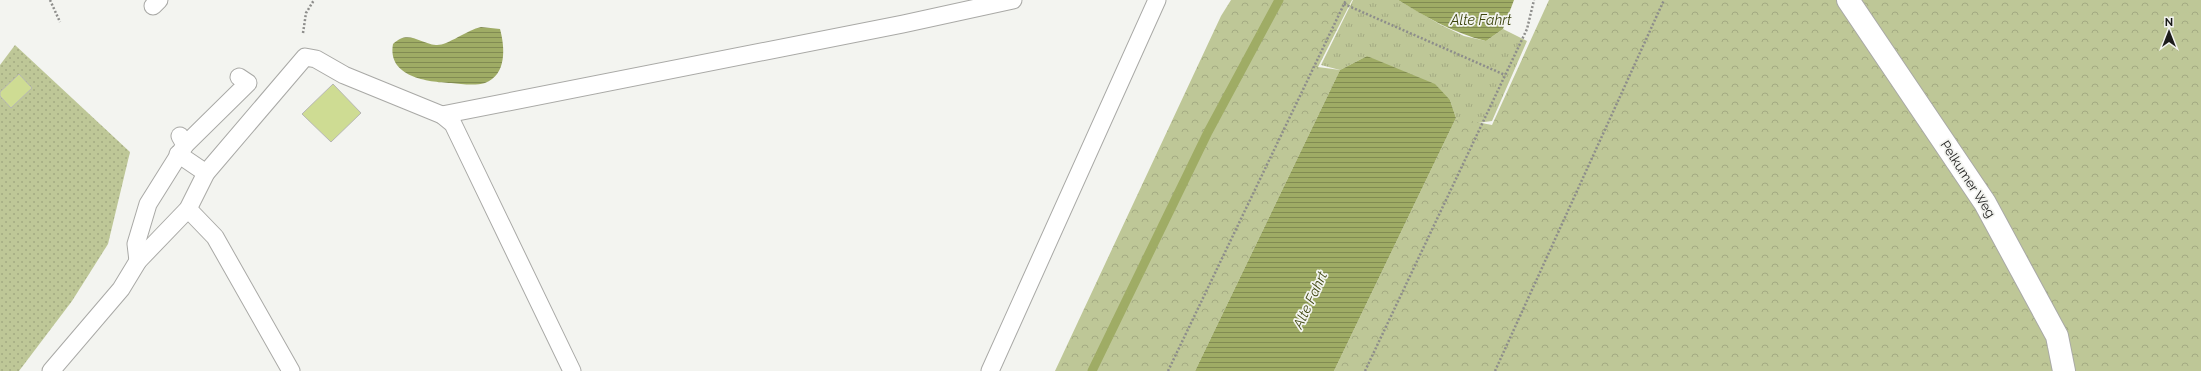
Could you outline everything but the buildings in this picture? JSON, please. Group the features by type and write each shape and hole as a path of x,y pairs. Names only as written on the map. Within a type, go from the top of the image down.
{"street":[{"name":"Pelkumer Weg","path":"1848,0 1985,203 2057,336 2064,371"}],"lane":[{"path":"442,115 903,24 1013,0"},
{"path":"990,371 1157,0"},
{"path":"51,371 121,289 138,261 188,209 206,173 305,57 316,59 344,74 442,115 453,124 572,371"},
{"path":"138,261 136,244 148,204 181,145 248,83 239,77"},
{"path":"181,145 206,173"},
{"path":"188,209 215,237 291,371"}],"path":[{"path":"50,0 60,22"},
{"path":"305,57 302,35 306,13 314,0"},
{"path":"1168,371 1346,0"},
{"path":"1365,371 1527,29 1534,0"},
{"path":"1495,371 1664,0"},
{"path":"1344,4 1506,74"}],"green space":[{"path":"1231,0 1352,0 1318,67 1340,70 1195,371 1055,371 1221,16"},
{"path":"1353,0 1398,0 1441,25 1464,36 1486,41 1503,29 1527,41 1492,121 1470,124 1456,118 1450,100 1367,56 1340,70 1321,65"},
{"path":"1549,0 2201,0 2201,371 1334,371 1456,118 1492,125"},
{"path":"15,45 130,152 108,244 72,301 19,371 0,371 0,65"}],"water":[{"name":"Alte Fahrt","path":"1398,0 1514,0 1503,29 1486,41 1451,29"},
{"path":"481,27 500,29 503,44 503,60 501,67 492,79 485,83 464,84 421,79 411,76 396,64 393,55 393,44 398,40 409,37 430,44 441,45"},
{"path":"1367,56 1435,84 1450,100 1456,118 1334,371 1195,371 1340,70"}],"waterway":[{"path":"1092,371 1208,132 1279,0"}]}
